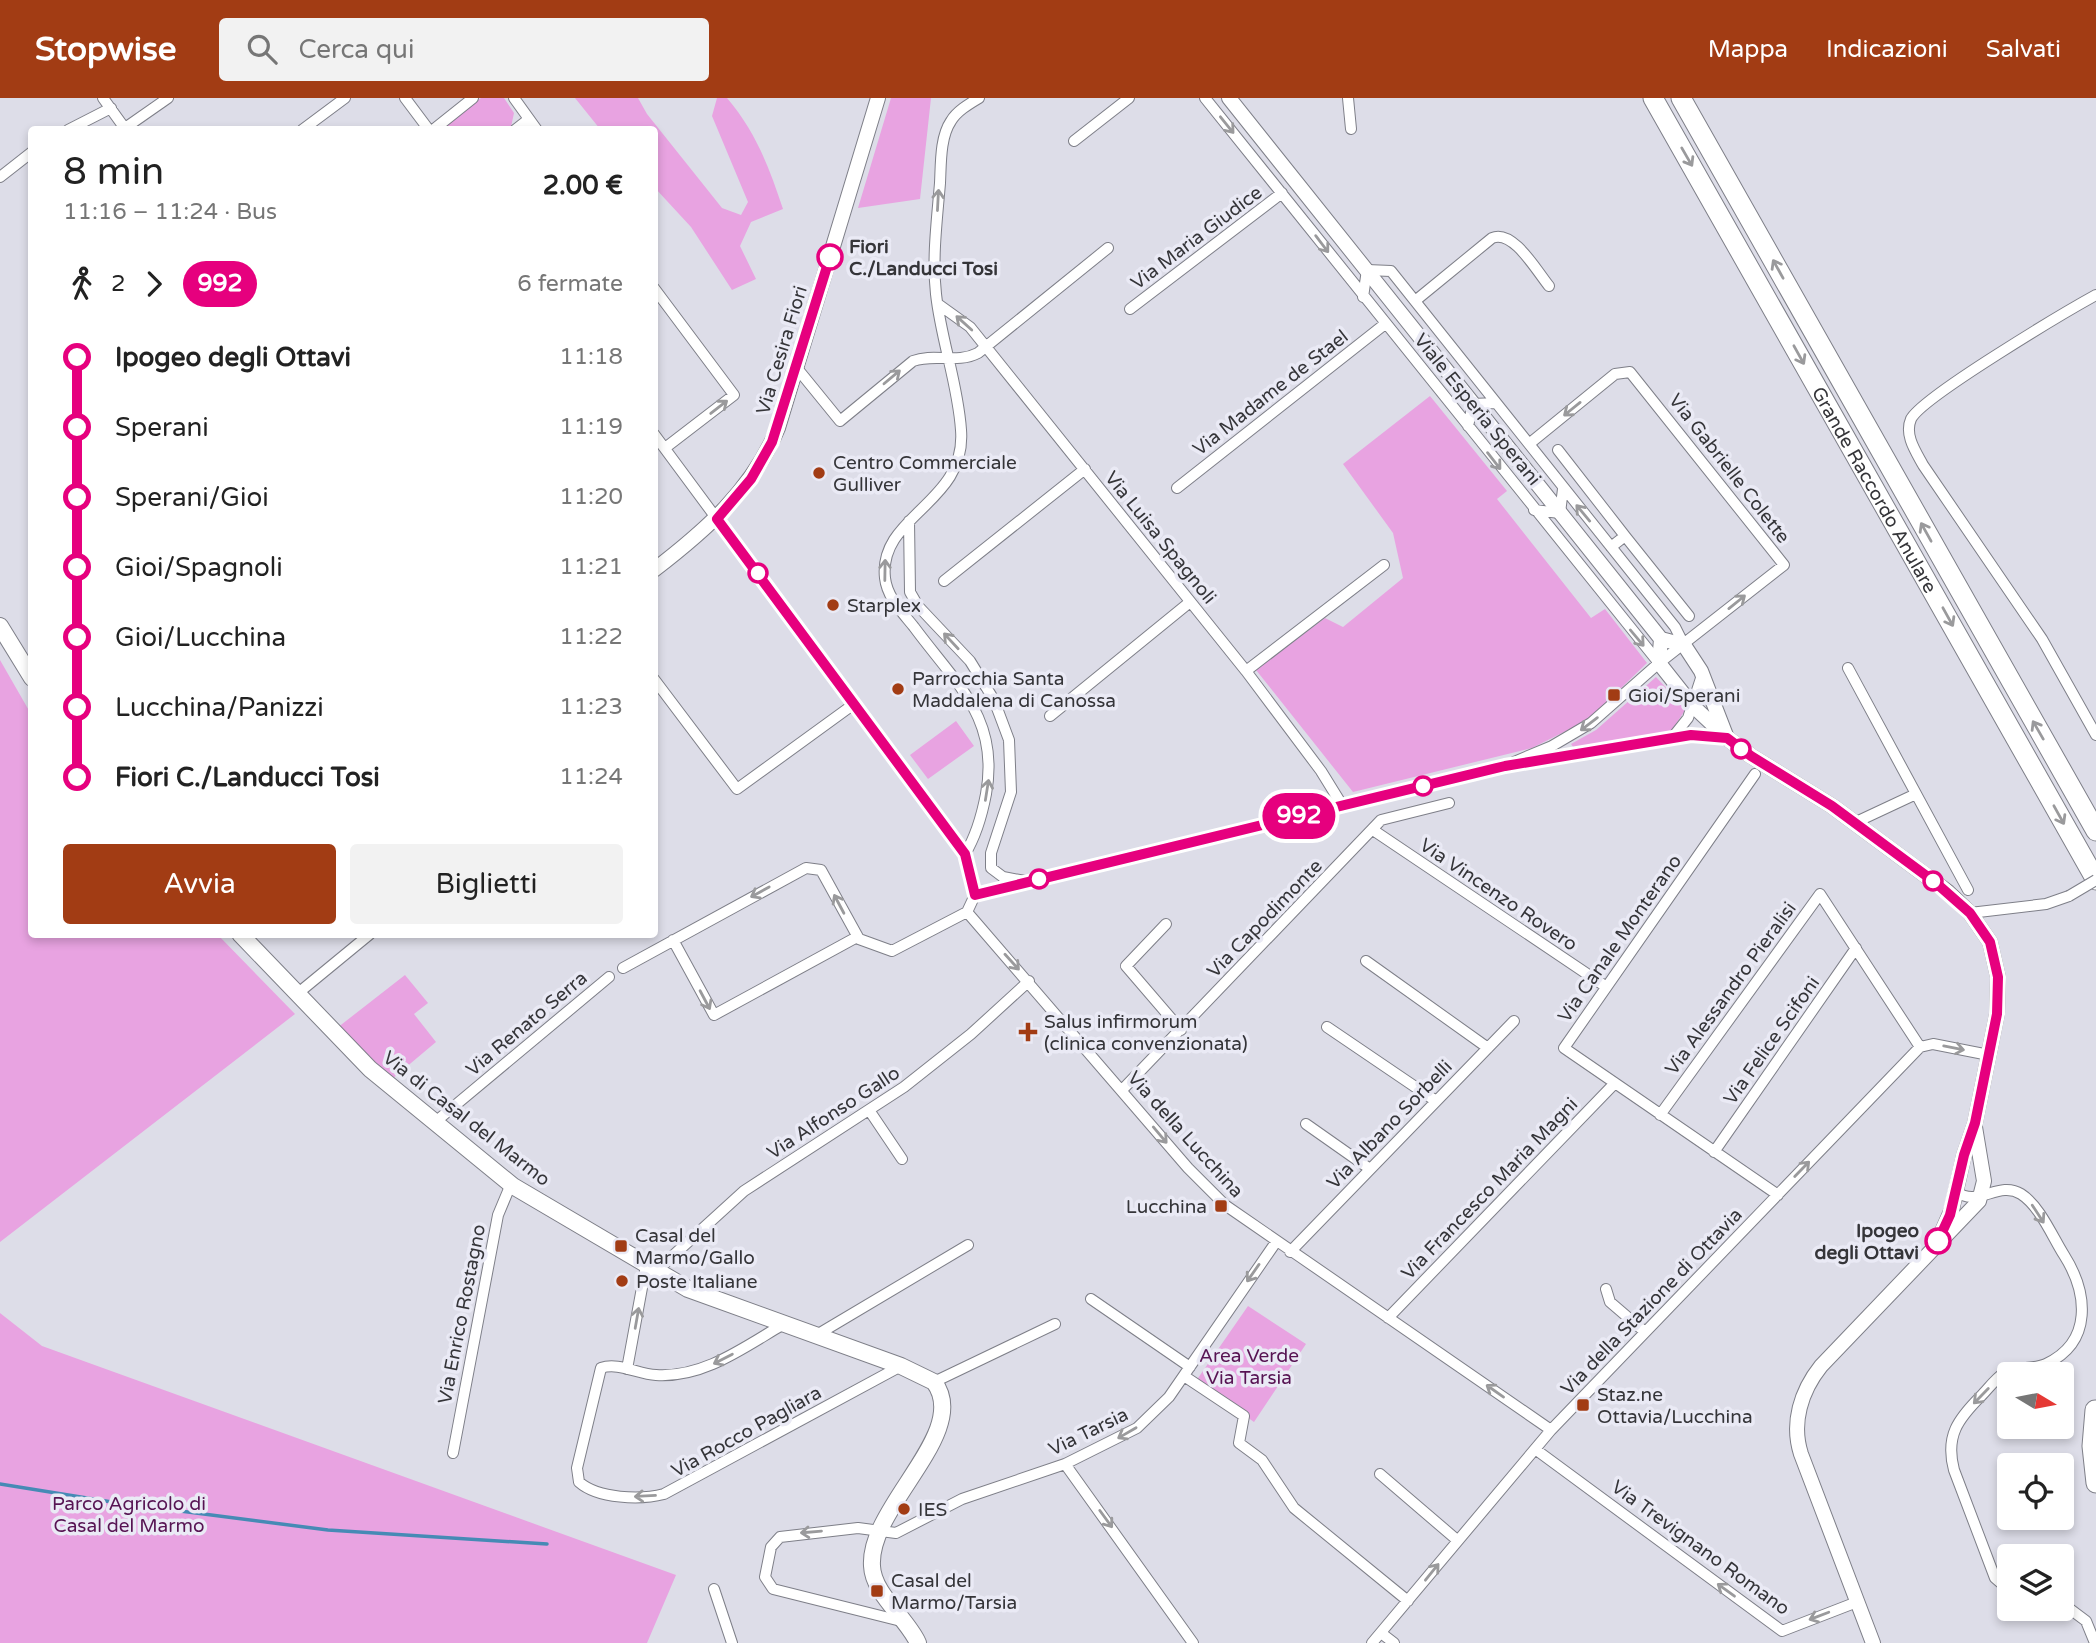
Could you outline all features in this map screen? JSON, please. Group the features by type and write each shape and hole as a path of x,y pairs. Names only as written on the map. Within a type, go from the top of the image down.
{"highway":[{"name":"Grande Raccordo Anulare","path":"1653,98 2096,880"},
{"name":"Grande Raccordo Anulare","path":"1681,98 2096,831"},
{"path":"2095,1410 2092,1446 2096,1483"}],"main road":[{"path":"0,626 28,672"},
{"name":"Via di Casal del Marmo","path":"244,938 351,1051 434,1123 511,1184 650,1269 705,1297 901,1366 934,1382"},
{"path":"918,1643 873,1574 872,1555 879,1530 941,1426 943,1403 934,1382"}],"street":[{"path":"103,98 124,126"},
{"path":"130,126 168,98"},
{"path":"307,126 345,98"},
{"path":"405,98 428,126"},
{"path":"436,126 473,98"},
{"path":"513,98 534,126"},
{"name":"Via Cesira Fiori","path":"658,567 717,519 762,462 778,428 878,98"},
{"path":"965,854 985,802 990,755 982,724 967,697 888,591 886,558 894,540 909,521 948,483 959,462 961,426 938,304 935,250 944,139 953,118 979,98"},
{"path":"1074,141 1129,98"},
{"name":"Viale Esperia Sperani","path":"1205,98 1693,706 1727,738 1854,823 1936,883 1970,913 1990,942 1996,963 1997,1014 1975,1123 1960,1172"},
{"name":"Viale Esperia Sperani","path":"1229,98 1661,639"},
{"path":"1348,98 1351,129"},
{"path":"76,126 111,108"},
{"path":"519,126 529,119"},
{"path":"1250,153 1253,128"},
{"path":"0,177 28,155"},
{"name":"Via Maria Giudice","path":"1130,309 1282,193"},
{"path":"1299,214 1325,218"},
{"path":"1415,301 1492,238 1500,235 1511,239 1549,286"},
{"path":"796,367 840,421 913,361 925,358 967,358 986,347 1108,248"},
{"path":"1363,297 1367,270"},
{"name":"Viale Esperia Sperani","path":"1367,270 1391,271 1675,627 1702,675 1727,738"},
{"path":"658,293 734,395 665,448"},
{"path":"2096,295 2055,317 1935,397 1911,420 1909,432 1913,447 1923,465 2042,639 2096,735"},
{"name":"Via Luisa Spagnoli","path":"938,304 964,321 1085,469 1246,671 1321,771 1342,805"},
{"name":"Via Madame de Stael","path":"1177,488 1385,324"},
{"name":"Via Gabrielle Colette","path":"1529,444 1615,374 1627,371 1634,375 1784,565 1684,645"},
{"path":"1468,426 1473,404 1496,403"},
{"path":"623,968 810,867 821,870 857,937 887,950 897,950 967,912 975,895 965,854 658,439"},
{"path":"1558,450 1689,616"},
{"path":"944,581 1085,469"},
{"path":"1534,510 1560,513 1563,489"},
{"path":"909,521 909,590 916,603 970,661 1006,728 1011,756 1009,802 990,861 992,870 998,875 1028,882"},
{"path":"1602,536 1616,525"},
{"path":"1611,547 1625,536"},
{"path":"1619,557 1633,546"},
{"path":"1246,671 1384,565"},
{"path":"1616,612 1619,587"},
{"path":"1050,716 1190,601"},
{"path":"1659,663 1661,639 1684,645"},
{"path":"1505,766 1577,733 1684,645"},
{"path":"1848,668 1968,890"},
{"path":"1672,738 1685,724 1702,675"},
{"path":"658,684 737,789 854,704"},
{"path":"975,895 1505,766 1701,734 1727,738"},
{"path":"990,755 1011,756"},
{"name":"Via Canale Monterano","path":"1755,774 1564,1048 1778,1195"},
{"path":"1854,823 1916,794"},
{"name":"Via Capodimonte","path":"1122,1090 1381,820 1449,803"},
{"name":"Via Vincenzo Rovero","path":"1373,830 1605,986"},
{"path":"1970,913 2046,904 2069,896 2096,880"},
{"name":"Via Alessandro Pieralisi","path":"1660,1115 1820,894 1920,1047"},
{"name":"Via della Lucchina","path":"967,912 1210,1191 1290,1252 1551,1430"},
{"path":"1166,925 1126,966 1181,1030"},
{"path":"673,940 713,1015 857,937"},
{"path":"297,994 365,938"},
{"name":"Via Felice Scifoni","path":"1714,1152 1856,948"},
{"path":"1366,961 1488,1048"},
{"name":"Via Renato Serra","path":"434,1123 609,977"},
{"name":"Via Alfonso Gallo","path":"650,1269 744,1191 904,1087 971,1034 1029,981"},
{"name":"Via Albano Sorbelli","path":"1290,1252 1514,1021"},
{"path":"1327,1027 1436,1101"},
{"path":"1920,1047 1933,1044 1989,1055"},
{"name":"Via della Stazione di Ottavia","path":"1373,1643 1551,1430 1920,1047"},
{"name":"Via Francesco Maria Magni","path":"1388,1318 1615,1083"},
{"path":"869,1110 902,1159"},
{"path":"1873,1643 1799,1446 1800,1406 1807,1388 1821,1366 1938,1241 1971,1211 1981,1197 1983,1174 1975,1123"},
{"path":"1306,1124 1370,1169"},
{"path":"1938,1241 1950,1215 1960,1172 1969,1169 1983,1174"},
{"name":"Via Enrico Rostagno","path":"453,1453 498,1215 511,1184"},
{"path":"1956,1191 1967,1198 2007,1190 2026,1199 2073,1269 2084,1302 2078,1332 2063,1353 2042,1365 2010,1371 2001,1376 1958,1419 1952,1433 1950,1453 1954,1470 1997,1580"},
{"name":"Via Tarsia","path":"906,1622 777,1590 766,1582 770,1551 780,1537 858,1528 896,1533 962,1499 1065,1464 1137,1428 1160,1406 1187,1372 1276,1242"},
{"path":"816,1336 968,1245"},
{"path":"627,1370 650,1269"},
{"path":"1606,1289 1610,1302 1644,1332"},
{"path":"1091,1299 1244,1416 1239,1443 1262,1460 1294,1508 1408,1601"},
{"path":"934,1382 1055,1324"},
{"name":"Via Rocco Pagliara","path":"782,1325 730,1356 702,1368 659,1375 608,1366 599,1370 577,1472 579,1482 589,1489 637,1497 664,1494 686,1485 901,1366"},
{"name":"Via Trevignano Romano","path":"1535,1449 1782,1630 1857,1602"},
{"path":"1065,1464 1194,1643"},
{"path":"1380,1474 1457,1540"},
{"path":"714,1589 732,1643"},
{"path":"2074,1612 2086,1621 2095,1643"},
{"path":"1381,1633 1394,1643"}],"green space":[{"path":"481,98 504,98 514,113 511,126 446,126 448,122"},
{"path":"575,98 638,98 657,126 598,126"},
{"path":"717,98 727,98 761,150 783,209 751,222 740,246 756,279 732,290 691,227 658,191 658,128 722,208 741,215 748,202 712,116"},
{"path":"891,98 931,98 920,199 858,208"},
{"path":"1430,396 1507,491 1497,499 1591,618 1605,609 1647,663 1588,720 1532,748 1353,792 1256,670 1325,618 1343,627 1403,578 1393,533 1343,464"},
{"path":"0,660 28,709 28,938 221,938 295,1014 0,1242"},
{"path":"1656,677 1686,709 1671,731 1661,738 1576,751 1571,744 1596,730"},
{"path":"956,721 974,746 928,779 910,755"},
{"path":"405,975 428,1003 414,1014 436,1042 392,1079 337,1028"},
{"name":"Area Verde Via Tarsia","path":"1248,1306 1306,1344 1254,1422 1196,1381"},
{"name":"Parco Agricolo di Casal del Marmo","path":"0,1313 42,1346 676,1575 647,1643 0,1643"}],"waterway":[{"path":"0,1484 118,1503 328,1530 547,1544"}],"bus line":[{"name":"992","path":"830,257 772,442 751,479 717,519 965,854 975,895 1505,766 1691,735 1717,735 1727,738 1832,806 1936,883 1970,913 1993,949 1998,977 1997,1014 1975,1123 1964,1155 1954,1203 1938,1241"}],"place":[{"name":"Fiori C./Landucci Tosi","path":"830,257"},
{"name":"Centro Commerciale Gulliver","path":"819,473"},
{"name":"Starplex","path":"833,605"},
{"name":"Parrocchia Santa Maddalena di Canossa","path":"898,689"},
{"name":"Gioi/Sperani","path":"1614,695"},
{"name":"Salus infirmorum (clinica convenzionata)","path":"1028,1032"},
{"name":"Lucchina","path":"1221,1206"},
{"name":"Ipogeo degli Ottavi","path":"1938,1241"},
{"name":"Casal del Marmo/Gallo","path":"621,1246"},
{"name":"Poste Italiane","path":"622,1281"},
{"name":"Staz.ne Ottavia/Lucchina","path":"1583,1405"},
{"name":"IES","path":"904,1509"},
{"name":"Casal del Marmo/Tarsia","path":"877,1591"}]}
